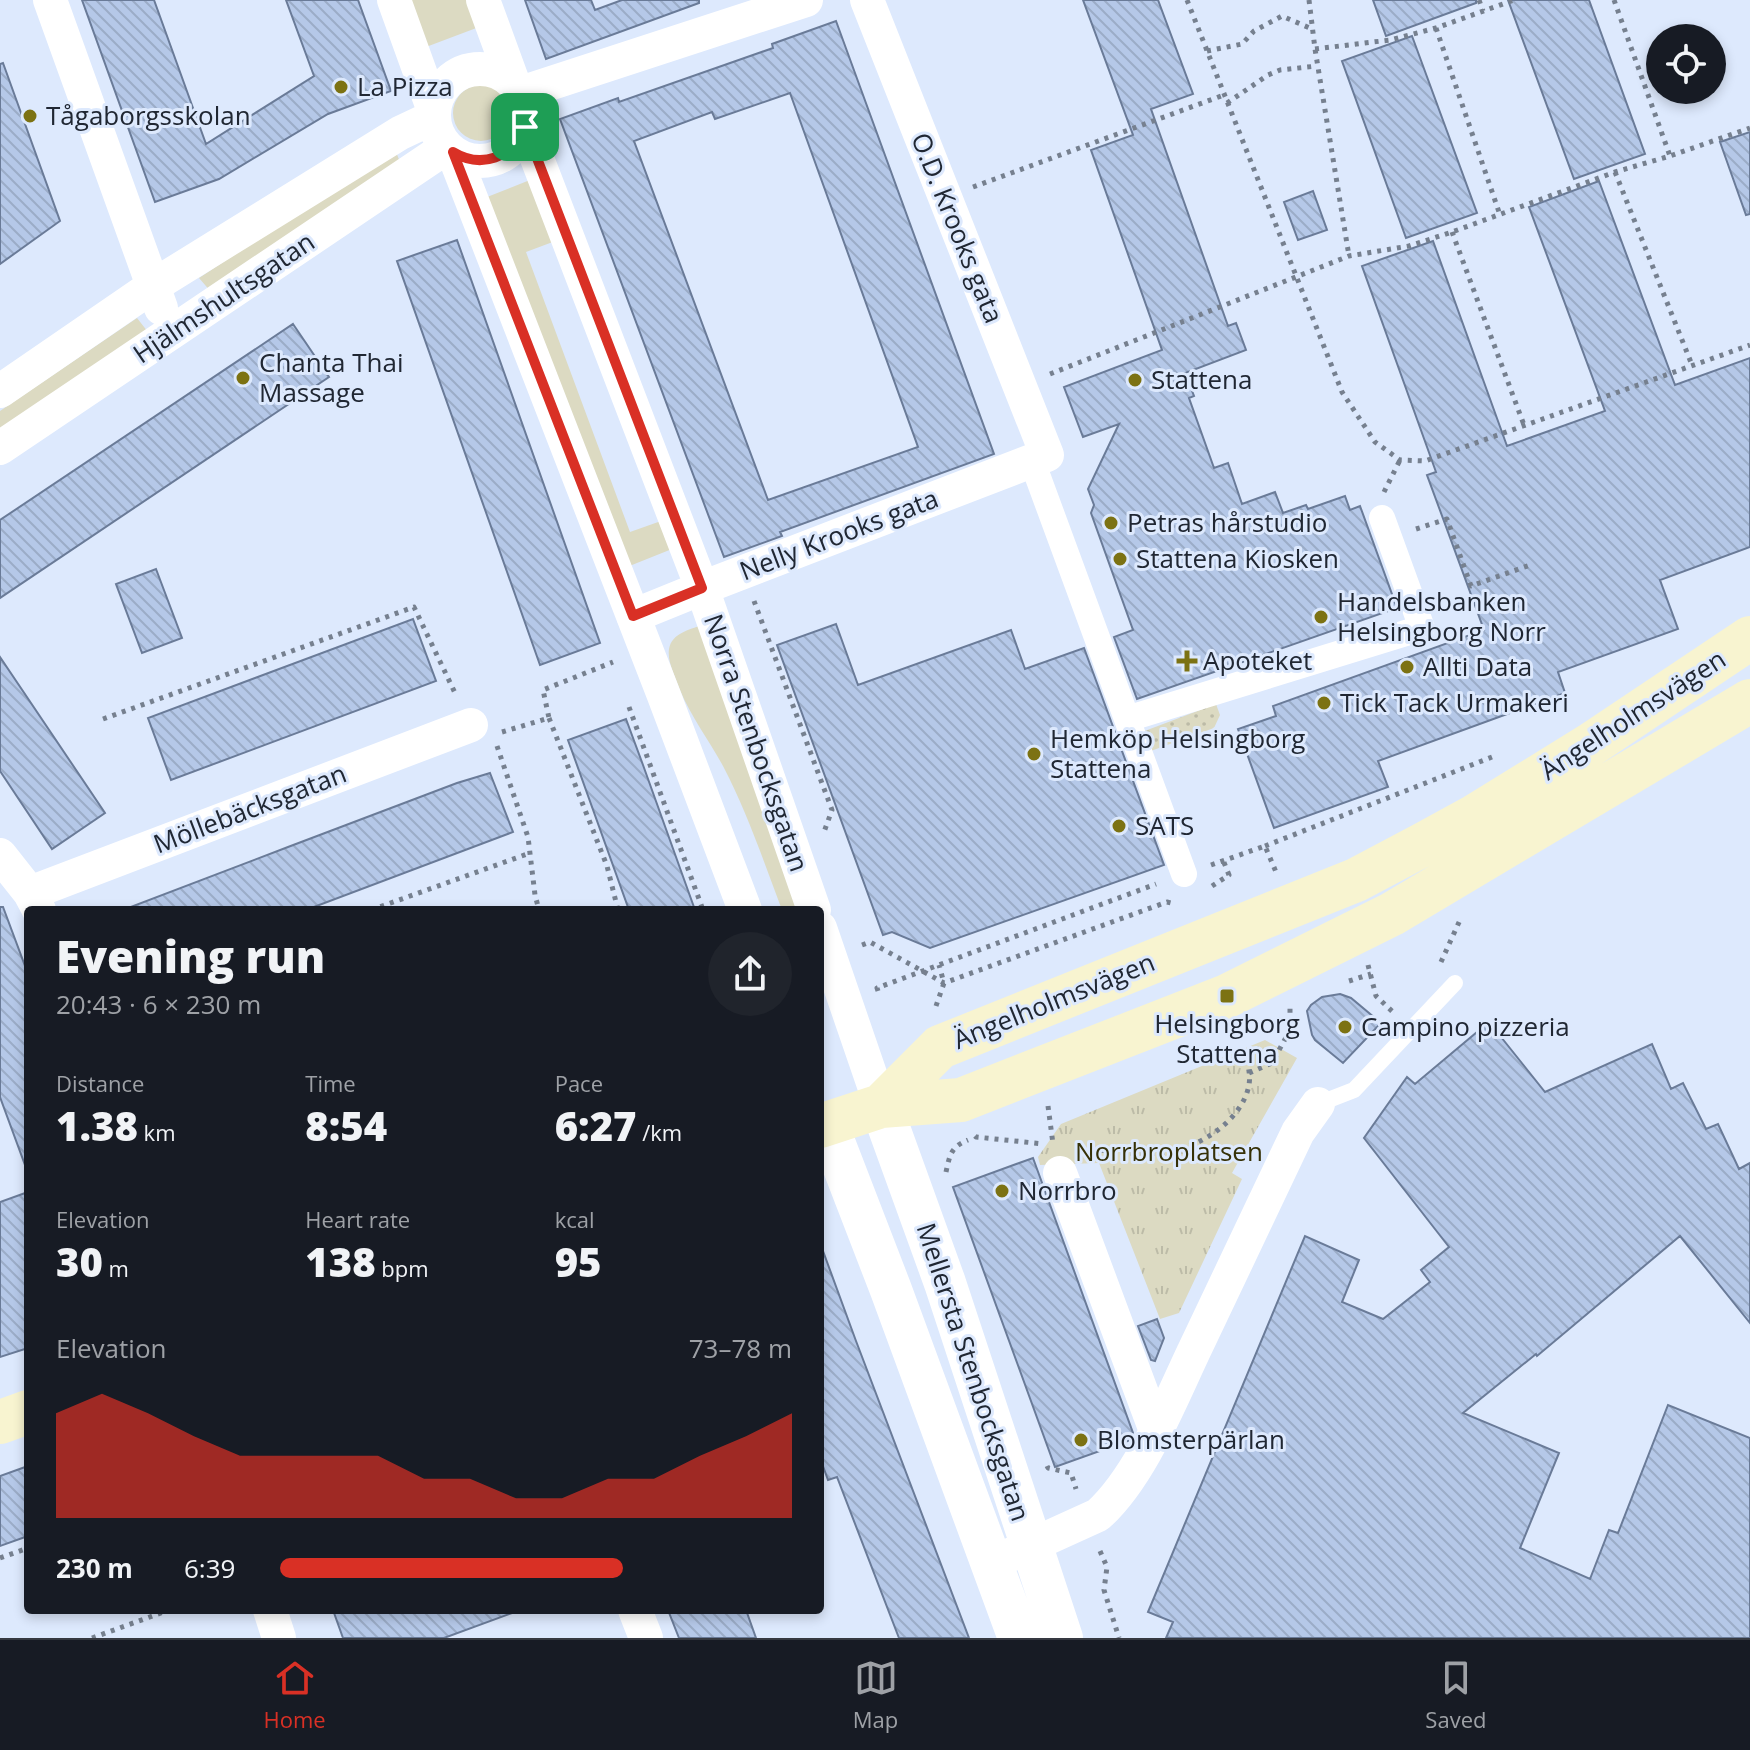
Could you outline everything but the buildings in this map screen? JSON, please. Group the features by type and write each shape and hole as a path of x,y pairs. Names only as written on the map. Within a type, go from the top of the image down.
{"main road":[{"name":"Ängelholmsvägen","path":"881,1106 940,1047 1356,880 1424,844 1590,745 1750,638"},
{"name":"Ängelholmsvägen","path":"881,1106 961,1100 1227,996 1392,914 1750,701"},
{"path":"824,1119 881,1106"},
{"path":"0,1422 24,1413"}],"street":[{"path":"50,0 171,334"},
{"path":"394,0 442,132 743,906"},
{"name":"Norra Stenbocksgatan","path":"483,0 527,116 525,127 702,588 813,906"},
{"path":"525,127 514,147 495,158 473,160 442,132 438,95 460,73 484,68 500,73 517,87 806,0"},
{"name":"O.D. Krooks gata","path":"867,0 1019,386 1039,458"},
{"name":"Hjälmshultsgatan","path":"0,391 153,286 400,133 442,132"},
{"name":"Hjälmshultsgatan","path":"0,448 171,334 442,132"},
{"path":"1039,458 1127,719 1184,874"},
{"name":"Nelly Krooks gata","path":"633,616 1039,458"},
{"path":"1127,719 1422,628 1382,518"},
{"name":"Möllebäcksgatan","path":"34,902 471,725"},
{"path":"0,855 34,902"},
{"path":"824,940 881,1106"},
{"path":"991,1563 1098,1515 1122,1489 1156,1431 1298,1132 1318,1104"},
{"name":"Mellersta Stenbocksgatan","path":"881,1106 945,1283 1062,1638"},
{"name":"Mellersta Stenbocksgatan","path":"824,1124 896,1305 1019,1638"},
{"path":"1064,1153 1156,1431"},
{"path":"271,1614 279,1638"},
{"path":"637,1614 646,1638"}],"lane":[{"path":"1318,1104 1354,1090 1455,983"}],"path":[{"path":"1187,0 1342,392 1375,442 1400,460 1425,461 1750,345"},
{"path":"1309,0 1349,256"},
{"path":"1479,0 1483,11"},
{"path":"1315,49 1390,40 1436,28 1514,0"},
{"path":"1614,0 1670,156"},
{"path":"1207,51 1242,44 1254,31 1282,16 1313,30"},
{"path":"1436,28 1500,215"},
{"path":"1227,103 1280,70 1317,66"},
{"path":"945,197 1224,95"},
{"path":"1019,386 1349,256 1409,246 1615,172 1750,128"},
{"path":"1615,172 1692,365"},
{"path":"1452,232 1524,425"},
{"path":"1394,471 1400,460"},
{"path":"1382,518 1416,529 1447,519 1471,586 1533,564"},
{"path":"103,719 414,607 471,725"},
{"path":"613,662 543,690 549,718 607,866 617,906"},
{"path":"631,713 702,906"},
{"path":"538,906 528,837 493,735 549,718"},
{"path":"881,1000 877,988 1265,846 1492,757"},
{"path":"1265,846 1279,878"},
{"path":"382,906 530,853"},
{"path":"1220,881 1229,875 1223,860"},
{"path":"944,983 1167,902 1180,905"},
{"path":"1441,962 1465,908"},
{"path":"862,945 870,942 944,983"},
{"path":"1367,962 1376,996 1411,1031"},
{"path":"935,1008 944,983 939,965"},
{"path":"1344,983 1371,974"},
{"path":"1249,1073 1272,1063 1290,1030 1291,1001"},
{"path":"976,1137 1064,1153 1145,1154 1189,1147 1202,1142 1227,1122 1245,1096 1249,1073 1243,1049"},
{"path":"1034,1110 1057,1099"},
{"path":"1048,1103 1064,1153"},
{"path":"973,1130 976,1137"},
{"path":"911,1187 945,1175 949,1156 956,1145 990,1131"},
{"path":"1043,1453 1048,1468 1071,1473 1107,1567 1104,1590 1119,1638"},
{"path":"0,1558 24,1549"},
{"path":"92,1638 158,1614"}],"green space":[{"path":"409,0 469,0 479,27 426,47"},
{"path":"481,85 501,93 509,113 501,133 481,141 461,133 453,113 461,93"},
{"path":"395,149 401,165 212,293 199,278"},
{"path":"535,178 558,240 526,252 630,532 661,521 672,549 622,569 482,199"},
{"path":"137,318 148,332 0,433 0,411"},
{"path":"702,625 798,906 781,906 740,801 680,690 672,670 669,649 674,639"},
{"path":"1216,704 1220,715 1214,728 1148,752 1142,732"},
{"name":"Norrbroplatsen","path":"1265,1040 1297,1058 1232,1173 1242,1179 1179,1313 1160,1319 1099,1163 1040,1165 1038,1157 1061,1124"}],"place":[{"name":"La Pizza","path":"341,87"},
{"name":"Tågaborgsskolan","path":"30,116"},
{"name":"Chanta Thai Massage","path":"243,378"},
{"name":"Stattena","path":"1135,380"},
{"name":"Petras hårstudio","path":"1111,523"},
{"name":"Stattena Kiosken","path":"1120,559"},
{"name":"Handelsbanken Helsingborg Norr","path":"1321,617"},
{"name":"Apoteket","path":"1187,661"},
{"name":"Allti Data","path":"1407,667"},
{"name":"Tick Tack Urmakeri","path":"1324,703"},
{"name":"Hemköp Helsingborg Stattena","path":"1034,754"},
{"name":"SATS","path":"1119,826"},
{"name":"Helsingborg Stattena","path":"1227,996"},
{"name":"Campino pizzeria","path":"1345,1027"},
{"name":"Norrbro","path":"1002,1191"},
{"name":"Blomsterpärlan","path":"1081,1440"}],"route":[{"path":"525,127 702,588 633,616 453,152 480,161 495,158 514,147 525,127"}]}
